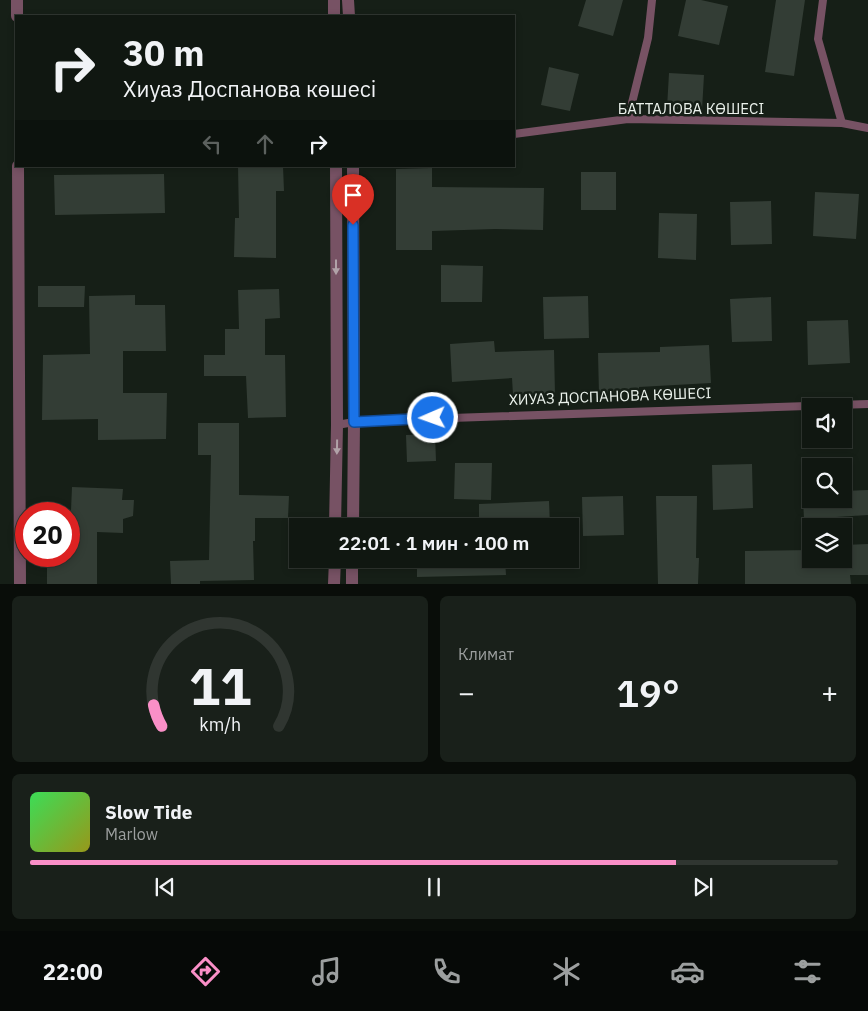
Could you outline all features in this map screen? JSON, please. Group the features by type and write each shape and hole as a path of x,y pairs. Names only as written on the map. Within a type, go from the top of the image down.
{"street":[{"path":"17,0 17,15"},
{"path":"334,0 334,15"},
{"path":"348,0 349,15"},
{"path":"18,167 20,584"},
{"path":"335,518 337,425 336,167"},
{"path":"353,167 353,518"},
{"path":"334,584 335,568"},
{"path":"352,568 352,584"}],"lane":[{"path":"628,119 648,38 652,0"},
{"path":"823,0 818,39 842,123"},
{"name":"БАТТАЛОВА КӨШЕСІ","path":"515,134 628,119 842,123 868,128"},
{"name":"ХИУАЗ ДОСПАНОВА КӨШЕСІ","path":"337,425 354,422 868,404"}],"building":[{"path":"586,0 623,0 613,36 578,26"},
{"path":"686,0 701,0 728,6 719,45 678,36"},
{"path":"776,0 805,0 794,76 765,72"},
{"path":"549,67 579,74 570,111 541,105"},
{"path":"669,73 704,75 702,110 667,108"},
{"path":"238,167 283,167 284,191 276,191 276,258 234,257 235,218 239,218"},
{"path":"432,168 432,187 544,188 543,230 432,231 432,250 396,250 396,169"},
{"path":"581,172 616,172 616,210 581,210"},
{"path":"164,174 165,213 55,215 54,175"},
{"path":"815,192 859,194 856,239 813,236"},
{"path":"771,201 772,244 731,245 730,202"},
{"path":"659,213 697,214 696,260 658,258"},
{"path":"441,265 483,266 482,302 441,302"},
{"path":"38,286 85,286 84,307 38,307"},
{"path":"279,289 280,318 265,319 265,355 285,355 286,417 248,418 246,376 204,376 204,355 225,355 225,329 239,329 238,290"},
{"path":"135,295 135,305 165,305 166,351 123,351 123,393 167,393 166,439 98,440 98,419 42,420 43,355 90,354 89,296"},
{"path":"588,296 589,338 544,339 543,297"},
{"path":"771,297 772,341 732,342 730,299"},
{"path":"848,320 850,363 808,365 807,321"},
{"path":"494,341 495,352 554,350 555,394 513,395 512,378 452,382 450,344"},
{"path":"709,345 711,383 639,387 639,394 599,394 598,353 660,352 660,347"},
{"path":"198,423 239,423 239,495 289,496 288,518 255,518 255,541 253,541 254,580 200,581 200,584 171,584 170,561 209,560 211,455 198,455"},
{"path":"435,434 436,461 407,462 406,435"},
{"path":"455,463 492,463 491,500 454,499"},
{"path":"752,464 753,508 713,510 712,465"},
{"path":"72,487 123,489 122,500 134,500 133,516 123,519 123,533 97,532 97,584 47,584 47,567 80,567 80,502 71,502"},
{"path":"868,490 868,515 804,518 803,508 852,508 852,491"},
{"path":"623,496 624,535 583,536 582,497"},
{"path":"656,496 697,496 696,558 699,558 698,584 658,584"},
{"path":"549,501 550,518 479,518 479,504"},
{"path":"868,544 868,575 850,575 851,584 745,584 745,551 802,550 802,568 852,568 852,545"},
{"path":"417,568 506,568 506,575 417,577"}],"route":[{"path":"353,225 354,422 433,418"}]}
